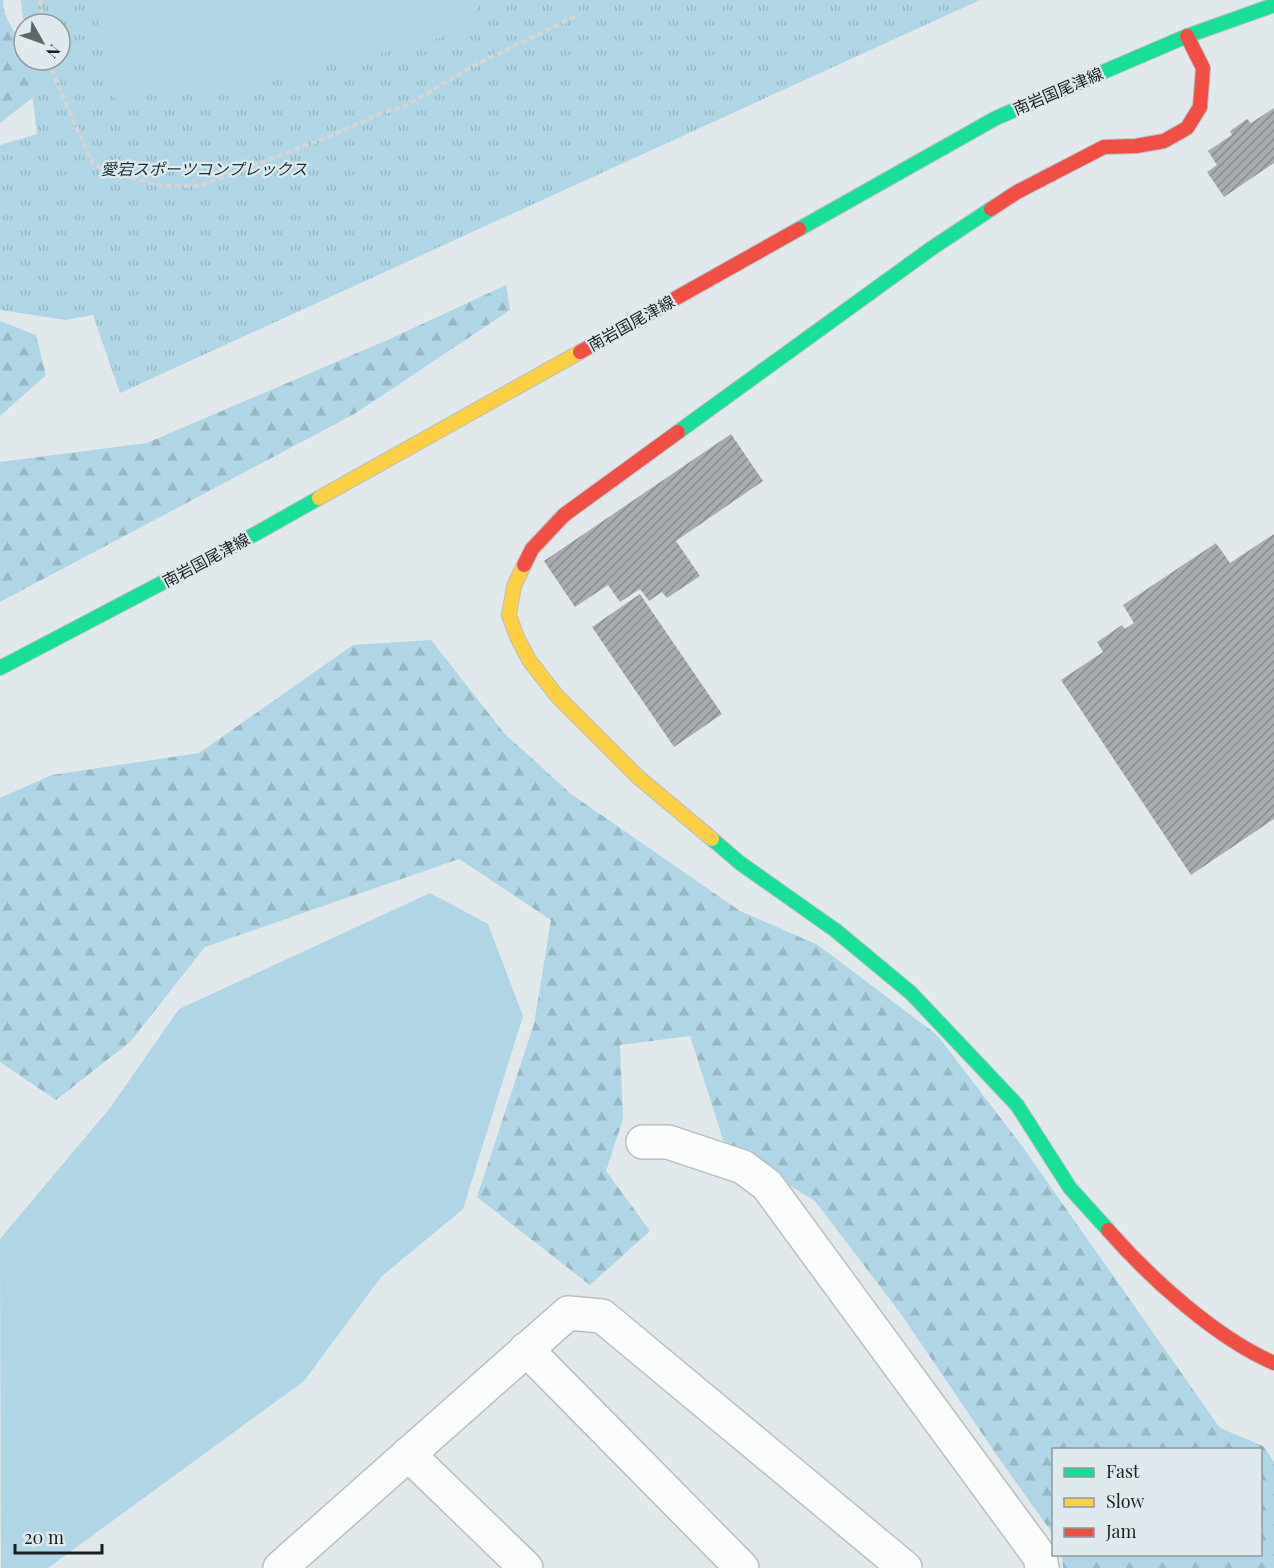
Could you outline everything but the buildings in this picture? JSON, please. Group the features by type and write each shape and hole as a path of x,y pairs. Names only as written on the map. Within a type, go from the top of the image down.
{"street":[{"name":"南岩国尾津線","path":"0,668 257,533 996,118 1187,36 1274,5"},
{"path":"1187,36 1203,69 1200,107 1187,128 1164,141 1136,146 1104,147 1017,192 932,248 564,515 532,549 514,586 509,615 529,660 557,696 638,777 740,863 835,930 911,993 1017,1105 1070,1188 1128,1253 1196,1314 1258,1356 1274,1363"},
{"path":"643,1142 668,1142 743,1167 767,1185 1040,1557 1042,1568"},
{"path":"300,1562 408,1454 568,1313 602,1316 905,1568"},
{"path":"526,1348 741,1568"},
{"path":"408,1454 526,1568"}],"path":[{"path":"53,72 93,164 109,172 164,186 199,186 328,137 384,112 406,106 473,66 578,15"}],"green space":[{"path":"0,0 3,0 6,16 12,27 12,72 35,72 44,89 0,123"},
{"name":"愛宕スポーツコンプレックス","path":"21,0 980,0 120,393 93,315 66,320 0,310 0,145 37,134 29,72 72,72 72,12 22,12"},
{"path":"95,0 476,0 480,27 383,53 312,66 248,85 153,92 118,105 104,72 102,35"},
{"path":"506,285 510,310 356,413 0,602 0,462 147,443 392,338"},
{"path":"0,321 36,335 46,375 0,416"},
{"path":"431,640 504,733 571,794 740,911 818,945 937,1035 1022,1146 1220,1428 1263,1446 1274,1462 1274,1568 1063,1568 1062,1556 1262,1556 1262,1448 1052,1448 1052,1533 901,1314 815,1201 725,1146 690,1036 620,1045 623,1119 606,1171 650,1231 590,1285 477,1197 534,1024 551,920 459,859 205,947 130,1042 56,1100 0,1062 0,798 52,775 199,753 353,645"},
{"path":"430,893 488,924 523,1016 463,1209 381,1277 304,1381 48,1568 1,1568 0,1239 110,1108 179,1009"}],"traffic: fast":[{"path":"799,229 996,118 1187,36 1274,5"},
{"path":"678,432 932,248 991,209"},
{"path":"0,668 319,498"},
{"path":"712,839 740,863 835,930 911,993 1017,1105 1070,1188 1108,1230"}],"traffic: slow":[{"path":"319,498 580,352"},
{"path":"524,565 514,586 509,615 529,660 557,696 638,777 712,839"}],"traffic: jam":[{"path":"991,209 1017,192 1104,147 1136,146 1164,141 1187,128 1200,107 1203,68 1187,36"},
{"path":"580,352 799,229"},
{"path":"524,565 532,549 564,515 678,432"},
{"path":"1108,1230 1164,1287 1207,1323 1252,1352 1274,1363"}]}
